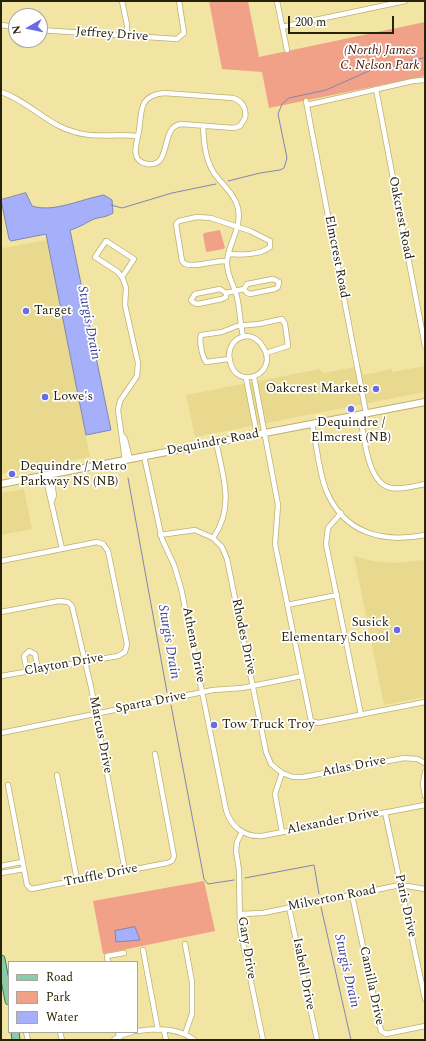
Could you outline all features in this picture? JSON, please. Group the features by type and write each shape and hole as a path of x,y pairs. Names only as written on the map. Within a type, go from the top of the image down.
{"main road":[{"name":"Dequindre Road","path":"1,484 425,402"},
{"path":"1,959 8,995"}],"street":[{"path":"122,1 127,25 126,36"},
{"name":"Jeffrey Drive","path":"48,31 173,40 183,36 184,30 179,1"},
{"path":"277,1 287,50"},
{"path":"282,27 405,1"},
{"path":"376,89 425,80"},
{"name":"Elmcrest Road","path":"376,89 306,103 363,414 371,468 378,481 385,486 394,489 425,484"},
{"name":"Oakcrest Road","path":"376,89 425,346"},
{"path":"1,92 25,103 59,126 78,133 94,136 138,136"},
{"path":"157,94 193,94 233,98 240,101 244,105 245,118 237,127 203,126 181,124 174,126 170,131 162,158 150,164 141,162 136,156 135,149 142,108 146,100 157,94"},
{"path":"203,126 204,144 211,168 230,190 236,202 239,215 238,228 227,261 229,275 235,291 243,336"},
{"path":"227,261 184,264 182,261 176,224 181,220 202,217 214,219 270,241 270,247 266,250 248,254 229,254"},
{"path":"122,277 134,260 106,241 95,257 122,277 126,288 125,305 138,365 136,376 119,406 122,435 125,439 128,459"},
{"path":"275,279 279,282 278,287 275,289 250,294 246,293 244,289 246,284 255,282 275,279"},
{"path":"226,293 224,299 216,301 196,304 191,300 195,294 220,289 226,293 244,289"},
{"path":"229,359 206,362 204,359 200,337 203,333 222,332 241,325 263,324 280,318 284,320 288,346 266,352"},
{"path":"243,336 256,339 266,352 267,361 264,369 250,377 235,372 229,359 232,345 236,339 243,336"},
{"path":"250,377 264,434 278,505 274,540 312,722 318,723 425,702"},
{"path":"250,377 257,435"},
{"path":"312,424 324,482 330,498 341,513 358,528 378,536 398,539 425,535"},
{"path":"160,535 191,530 204,532 213,538 223,521 226,503 216,442"},
{"name":"Athena Drive","path":"144,456 160,535 164,548 176,570 182,588 227,812 232,823 242,832"},
{"path":"1,561 62,549 52,501 54,495 47,475"},
{"path":"341,513 332,522 326,537 361,714"},
{"name":"Rhodes Drive","path":"213,538 222,547 227,560 267,756 274,768 282,773"},
{"name":"Clayton Drive","path":"1,676 118,656 126,650 127,644 108,551 103,544 97,542 62,549"},
{"path":"287,605 337,595"},
{"name":"Marcus Drive","path":"1,612 59,601 68,602 74,609 126,870"},
{"path":"27,672 24,656 29,651 35,654 38,670"},
{"name":"Sparta Drive","path":"1,732 202,693 252,686 302,676"},
{"name":"Truffle Drive","path":"24,869 28,888 33,889 167,863 173,860 174,856 155,754"},
{"name":"Atlas Drive","path":"282,773 293,777 303,777 404,758 417,759 425,763"},
{"path":"425,772 423,784 425,796"},
{"path":"282,773 276,794 282,832"},
{"path":"57,775 77,880"},
{"path":"1,873 24,869 8,785"},
{"name":"Alexander Drive","path":"242,832 258,836 425,805"},
{"name":"Paris Drive","path":"386,812 425,999"},
{"name":"Gary Drive","path":"242,832 237,842 236,851 239,875 241,932 263,1040"},
{"path":"1,866 22,862"},
{"name":"Milverton Road","path":"240,914 258,913 401,886 425,889"},
{"name":"Camilla Drive","path":"352,895 381,1031 386,1034 425,1026"},
{"name":"Isabell Drive","path":"289,907 317,1040"},
{"path":"185,944 192,982 192,1014 185,1034"},
{"path":"143,950 161,1030 166,1040"},
{"path":"108,961 107,956 124,953"},
{"path":"138,1031 161,1030 185,1034 194,1040"},
{"path":"114,1040 119,1036 129,1033"}],"shaded area":[{"path":"47,240 90,457 1,474 1,241 3,248"},
{"path":"361,366 363,375 392,369 392,372 425,366 425,392 195,437 186,395 320,369 323,373"},
{"path":"24,489 32,529 1,535 1,493"},
{"name":"Susick Elementary School","path":"354,556 372,561 395,563 425,560 425,697 384,705"}],"green space":[{"name":"(North) James C. Nelson Park","path":"209,1 248,1 259,57 425,22 425,76 269,108 262,72 222,69"},
{"path":"220,230 225,248 207,252 203,235 204,233"},
{"path":"204,881 215,931 103,954 93,901"}],"water":[{"path":"26,193 32,206 40,208 68,205 104,195 112,200 113,213 94,219 70,230 111,430 86,435 46,234 11,241 9,239 1,200"},
{"path":"135,927 140,940 116,942 115,931"}],"waterway":[{"path":"228,181 284,168 287,158 278,114 282,104 289,98 326,90 371,70 399,66 415,59 425,58"},
{"path":"111,205 122,208 172,193 216,184"},
{"name":"Sturgis Drain","path":"128,478 167,692"},
{"name":"Sturgis Drain","path":"171,705 204,879 208,884 234,880"},
{"name":"Sturgis Drain","path":"245,878 314,865 319,894"},
{"name":"Sturgis Drain","path":"321,907 351,1040"}],"place":[{"name":"Target","path":"26,311"},
{"name":"Oakcrest Markets","path":"376,389"},
{"name":"Lowe's","path":"45,397"},
{"name":"Dequindre / Elmcrest (NB)","path":"351,409"},
{"name":"Dequindre / Metro Parkway NS (NB)","path":"12,474"},
{"name":"Susick Elementary School","path":"397,630"},
{"name":"Tow Truck Troy","path":"214,725"}]}
